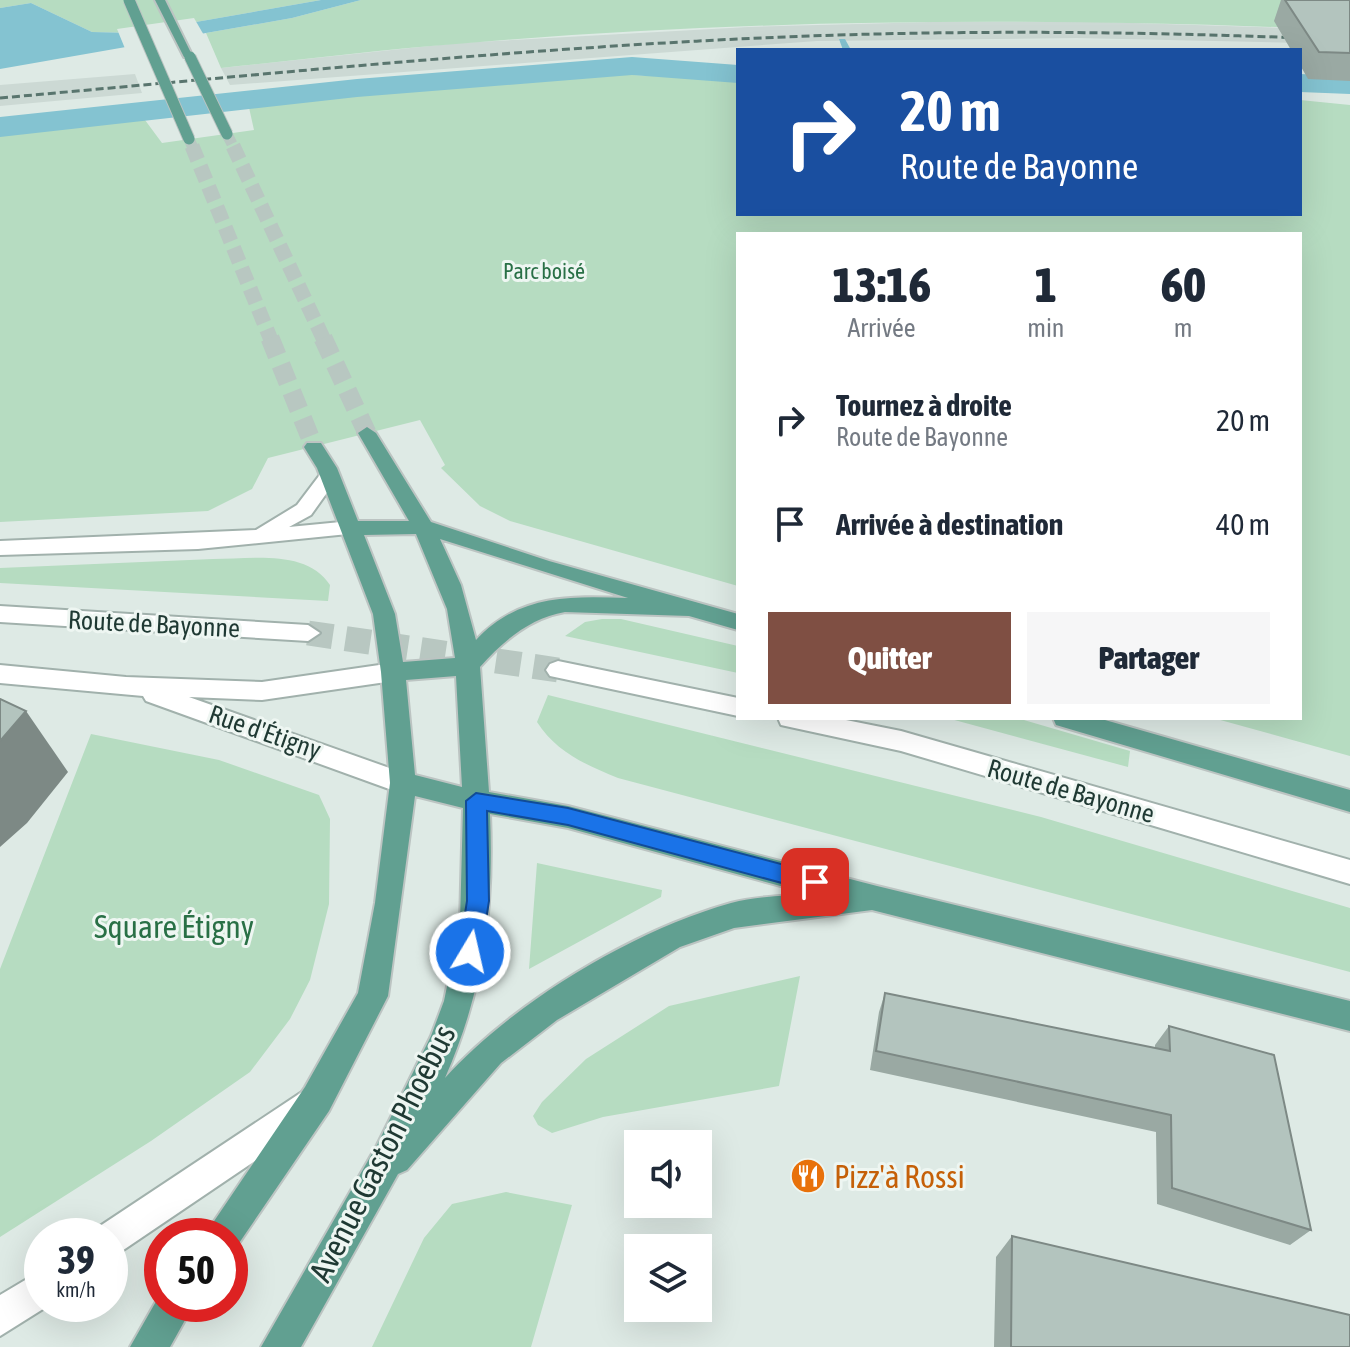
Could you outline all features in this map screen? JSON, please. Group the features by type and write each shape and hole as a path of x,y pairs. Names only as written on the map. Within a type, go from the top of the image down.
{"main road":[{"path":"129,0 189,139"},
{"path":"160,0 227,134"},
{"name":"Avenue Gaston Phoebus","path":"280,1347 375,1181 446,1038 466,978 478,901 476,801 467,666 459,611 426,527 367,433"},
{"path":"234,1218 317,1099 373,996 403,783 393,672 384,614 351,528 314,447"},
{"path":"351,528 426,527 541,566 736,621"},
{"path":"393,672 467,666 494,636 542,608 565,604 689,608"},
{"path":"1072,720 1350,801"},
{"path":"403,783 476,801 568,817 877,899 1350,1016"},
{"path":"375,1181 490,1052 546,1010 656,945 734,915 877,899"},
{"path":"149,1347 164,1322"}],"street":[{"path":"249,538 304,510 329,476"},
{"path":"0,548 249,538 351,528"},
{"name":"Route de Bayonne","path":"0,614 308,633"},
{"path":"558,670 736,707"},
{"name":"Rue d'Étigny","path":"0,674 126,686 262,691 393,672"},
{"name":"Rue d'Étigny","path":"126,686 246,724 403,783"},
{"name":"Route de Bayonne","path":"800,720 901,741 1350,872"},
{"path":"128,1229 317,1099"},
{"path":"0,1317 24,1300"}],"shaded area":[{"path":"931,22 1103,22 1350,30 1302,43 1077,38 817,41 230,85 221,68 458,43 748,27"},
{"path":"135,74 142,93 0,106 0,85"}],"green space":[{"path":"0,0 321,0 133,33 92,32 31,3 0,8"},
{"path":"361,0 1350,0 1350,30 1127,23 791,25 567,35 221,68 206,33 292,18"},
{"name":"Parc boisé","path":"612,74 736,80 736,216 1302,216 1302,100 1350,105 1350,756 1220,720 1302,720 1302,232 736,232 736,585 510,521 480,506 441,468 445,465 420,420 268,458 252,489 208,511 0,522 0,133 142,116 162,143 254,130 248,103"},
{"path":"277,558 307,566 330,585 328,601 0,583 0,568"},
{"path":"621,619 736,646 736,673 565,636 585,622"},
{"path":"548,695 1041,817 1350,908 1350,972 618,778 573,756 553,742 537,722"},
{"path":"954,720 1024,720 1130,751 1128,767"},
{"name":"Square Étigny","path":"91,734 219,760 319,795 330,819 329,904 310,980 290,1019 250,1072 151,1141 30,1218 24,1218 24,1222 0,1237 0,969"},
{"path":"537,863 662,890 661,897 529,969"},
{"path":"800,976 779,1086 603,1117 552,1133 538,1125 533,1116 542,1102 586,1059 669,1006"},
{"path":"506,1192 572,1205 531,1347 372,1347 424,1238 452,1204"}],"water":[{"path":"321,0 361,0 292,18 0,69 0,8 31,3 92,32 133,33"}],"pier":[{"path":"194,18 205,37 126,51 117,29"}],"building":[{"path":"1285,0 1350,0 1350,53 1319,52"},
{"path":"0,699 26,711 0,741"},
{"path":"885,993 1170,1051 1169,1026 1274,1055 1311,1230 1172,1188 1171,1115 876,1051"},
{"path":"1012,1236 1350,1315 1350,1347 1011,1347"}],"waterway":[{"path":"842,41 846,48"},
{"path":"0,127 357,88 632,66 736,74"},
{"path":"1302,83 1350,85"}],"tunnel":[{"path":"227,134 233,146"},
{"path":"189,139 193,148"},
{"path":"192,146 271,340"},
{"path":"233,146 324,340"},
{"path":"270,338 314,447"},
{"path":"323,338 367,433"},
{"path":"308,633 558,670"}],"railway":[{"path":"0,98 461,57 738,39 1044,32 1350,40"}],"place":[{"name":"Pizz'à Rossi","path":"808,1176"}],"route":[{"path":"470,952 478,901 476,801 568,817 815,882"}]}
